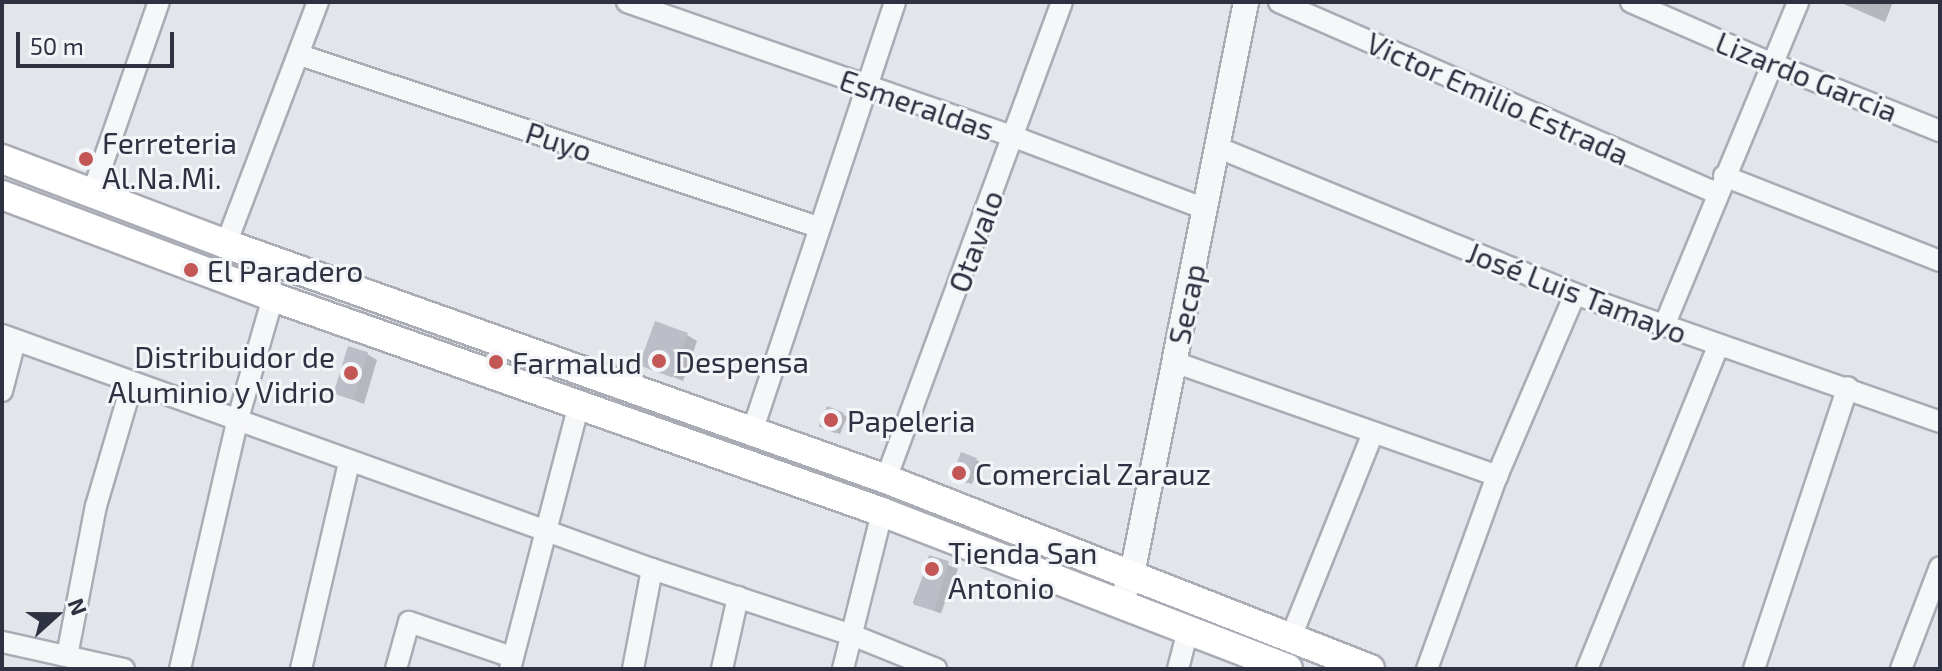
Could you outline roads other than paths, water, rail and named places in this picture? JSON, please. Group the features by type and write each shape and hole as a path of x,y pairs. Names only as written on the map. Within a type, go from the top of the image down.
{"main road":[{"path":"2,159 226,244 886,479 1370,669"},
{"path":"2,195 273,297 882,512 1234,648 1260,664 1288,669"},
{"path":"1234,648 1243,619"}],"street":[{"path":"93,191 159,2"},
{"path":"226,244 318,2"},
{"name":"Esmeraldas","path":"627,2 1014,137 1206,209"},
{"path":"752,432 895,2"},
{"name":"Otavalo","path":"886,479 1062,2"},
{"name":"Secap","path":"1120,604 1132,574 1246,2"},
{"name":"Victor Emilio Estrada","path":"1279,2 1721,184 1940,261"},
{"name":"Lizardo Garcia","path":"1631,2 1773,64 1940,131"},
{"path":"1664,326 1798,2"},
{"name":"Puyo","path":"300,55 818,227"},
{"name":"José Luis Tamayo","path":"1219,148 1575,294 1718,346 1848,387 1940,422"},
{"path":"1427,669 1497,476 1575,294"},
{"path":"180,669 237,422 273,297"},
{"path":"2,391 8,338 652,569 852,635 936,669"},
{"path":"1587,669 1718,346"},
{"path":"1174,362 1497,476"},
{"path":"67,656 96,506 132,384"},
{"path":"1754,669 1848,387"},
{"path":"396,669 409,622 511,663 543,530 579,404"},
{"path":"1291,637 1373,433"},
{"path":"301,669 349,462"},
{"path":"843,669 882,512"},
{"path":"1901,669 1940,567"},
{"path":"633,669 652,569"},
{"path":"722,669 738,597"},
{"path":"1178,669 1188,630"},
{"path":"2,642 124,669"}],"place":[{"name":"Ferreteria Al.Na.Mi.","path":"86,159"},
{"name":"El Paradero","path":"191,270"},
{"name":"Despensa","path":"659,361"},
{"name":"Farmalud","path":"496,362"},
{"name":"Distribuidor de Aluminio y Vidrio","path":"351,373"},
{"name":"Papeleria","path":"831,420"},
{"name":"Comercial Zarauz","path":"959,473"},
{"name":"Tienda San Antonio","path":"932,569"}]}
